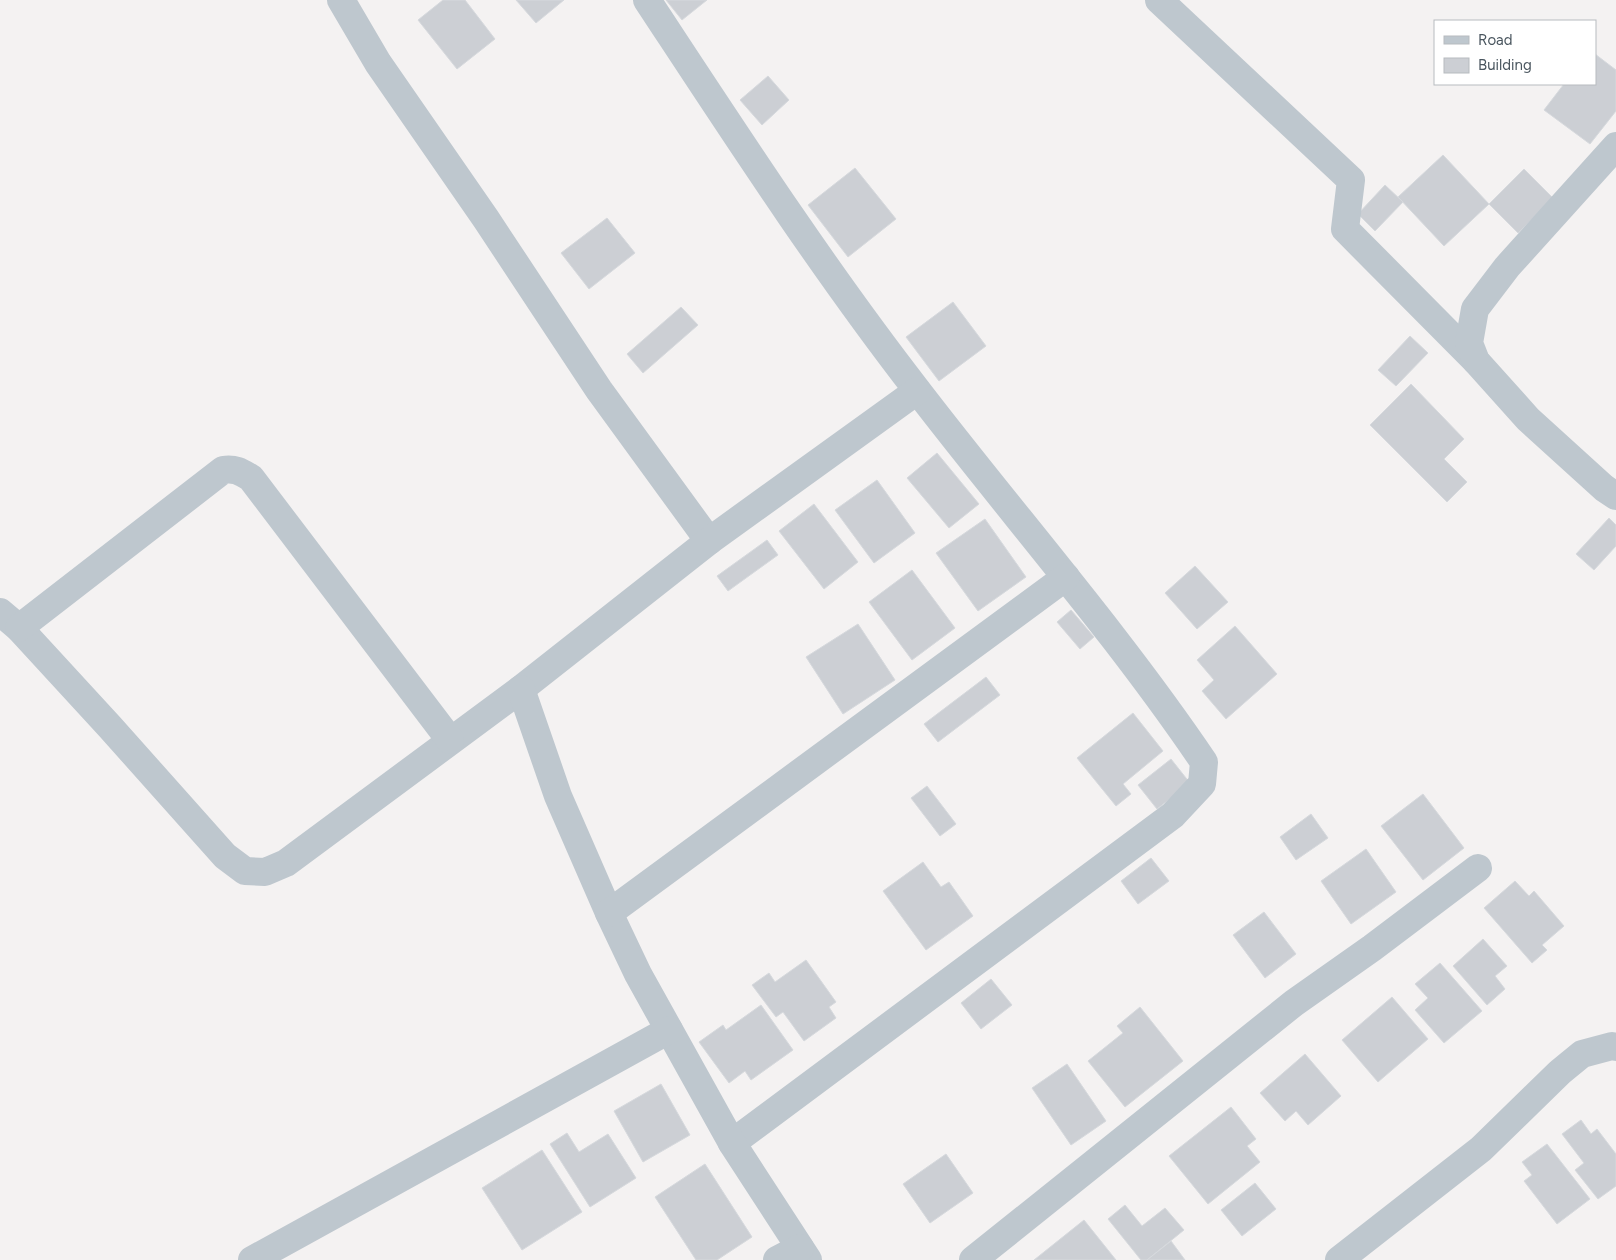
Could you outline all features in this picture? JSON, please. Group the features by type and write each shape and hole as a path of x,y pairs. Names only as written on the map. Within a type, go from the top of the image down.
{"street":[{"path":"341,0 378,63 486,219 599,390 709,541"},
{"path":"647,0 835,281 917,391 1066,577 1174,717 1204,762 1202,784 1173,815 732,1143"},
{"path":"1159,0 1351,180 1345,229 1476,362 1528,419 1604,488 1616,496"},
{"path":"1476,362 1469,342 1475,309 1507,267 1616,146"},
{"path":"450,740 251,478 241,471 223,470 10,620 110,727 225,856 245,871 265,872 286,863 520,689 709,541 917,391"},
{"path":"609,914 1066,577"},
{"path":"520,689 558,796 609,914 638,974 795,1256"},
{"path":"973,1260 1294,1003 1372,948 1478,868"},
{"path":"269,1256 669,1030"},
{"path":"1339,1260 1481,1149 1560,1072 1582,1054 1616,1046"}],"building":[{"path":"443,0 465,0 495,39 457,69 418,20"},
{"path":"516,0 564,0 536,23"},
{"path":"666,0 707,0 682,20"},
{"path":"1596,55 1616,70 1616,111 1590,144 1544,110 1563,85 1596,85"},
{"path":"768,76 789,100 762,125 740,100"},
{"path":"1443,155 1489,204 1444,246 1398,197"},
{"path":"855,168 896,219 848,257 808,205"},
{"path":"1524,169 1553,198 1518,233 1489,204"},
{"path":"1385,185 1403,202 1375,231 1358,214"},
{"path":"607,218 635,253 589,289 561,253"},
{"path":"953,302 986,346 939,381 906,337"},
{"path":"681,307 698,325 643,373 627,354"},
{"path":"1410,336 1428,353 1396,386 1378,370"},
{"path":"1411,384 1464,439 1444,459 1467,482 1447,502 1370,425"},
{"path":"937,453 979,504 949,528 907,478"},
{"path":"877,480 915,533 874,563 835,510"},
{"path":"814,504 858,562 824,589 779,531"},
{"path":"1609,518 1616,525 1616,546 1594,570 1576,554"},
{"path":"985,519 1026,577 978,611 936,553"},
{"path":"767,540 778,555 728,591 717,576"},
{"path":"1195,566 1228,602 1197,629 1165,593"},
{"path":"912,570 955,628 912,660 869,602"},
{"path":"1071,610 1094,637 1080,649 1057,622"},
{"path":"858,624 895,680 843,714 806,657"},
{"path":"1235,626 1277,674 1226,719 1202,691 1214,680 1197,660"},
{"path":"986,677 1000,695 938,742 924,724"},
{"path":"1133,713 1163,751 1123,784 1131,794 1116,806 1077,758"},
{"path":"1171,759 1190,783 1157,809 1138,785"},
{"path":"927,786 956,824 940,836 911,798"},
{"path":"1423,794 1464,848 1423,880 1381,826"},
{"path":"1311,814 1328,838 1296,860 1280,837"},
{"path":"1366,849 1396,892 1351,924 1321,881"},
{"path":"1151,858 1169,881 1138,904 1121,881"},
{"path":"923,862 941,887 949,882 973,916 926,950 883,891"},
{"path":"1515,881 1529,896 1534,891 1564,926 1542,945 1547,950 1532,963 1484,908"},
{"path":"1264,912 1296,954 1265,978 1233,935"},
{"path":"1483,939 1507,966 1495,976 1505,989 1487,1005 1453,966"},
{"path":"806,960 836,1002 829,1007 836,1018 804,1041 783,1012 776,1017 752,985 769,973 775,982"},
{"path":"1440,963 1482,1011 1444,1043 1415,1010 1428,998 1415,984"},
{"path":"991,979 1012,1005 981,1029 961,1003"},
{"path":"1392,997 1428,1039 1378,1082 1342,1040"},
{"path":"761,1005 793,1050 751,1080 745,1071 729,1083 699,1042 723,1025 726,1030"},
{"path":"1140,1007 1183,1061 1125,1107 1088,1061 1123,1033 1117,1026"},
{"path":"1305,1054 1341,1096 1308,1125 1296,1111 1285,1121 1260,1093"},
{"path":"1067,1064 1106,1121 1071,1145 1032,1088"},
{"path":"661,1084 690,1135 643,1162 614,1111"},
{"path":"1231,1107 1256,1139 1247,1146 1260,1162 1208,1204 1169,1156"},
{"path":"1581,1120 1591,1134 1597,1129 1616,1154 1616,1186 1598,1199 1575,1170 1584,1163 1562,1134"},
{"path":"567,1133 579,1152 608,1134 636,1178 590,1207 550,1144"},
{"path":"1547,1144 1590,1199 1557,1224 1524,1181 1532,1175 1522,1162"},
{"path":"542,1150 582,1212 522,1250 482,1188"},
{"path":"946,1154 973,1193 930,1223 903,1184"},
{"path":"705,1164 752,1237 717,1260 696,1260 655,1197"},
{"path":"1255,1183 1276,1209 1242,1236 1221,1210"},
{"path":"1125,1205 1142,1226 1165,1208 1184,1230 1147,1260 1141,1260 1108,1219"},
{"path":"1084,1220 1116,1260 1034,1260"},
{"path":"1171,1241 1185,1260 1147,1260"}]}
